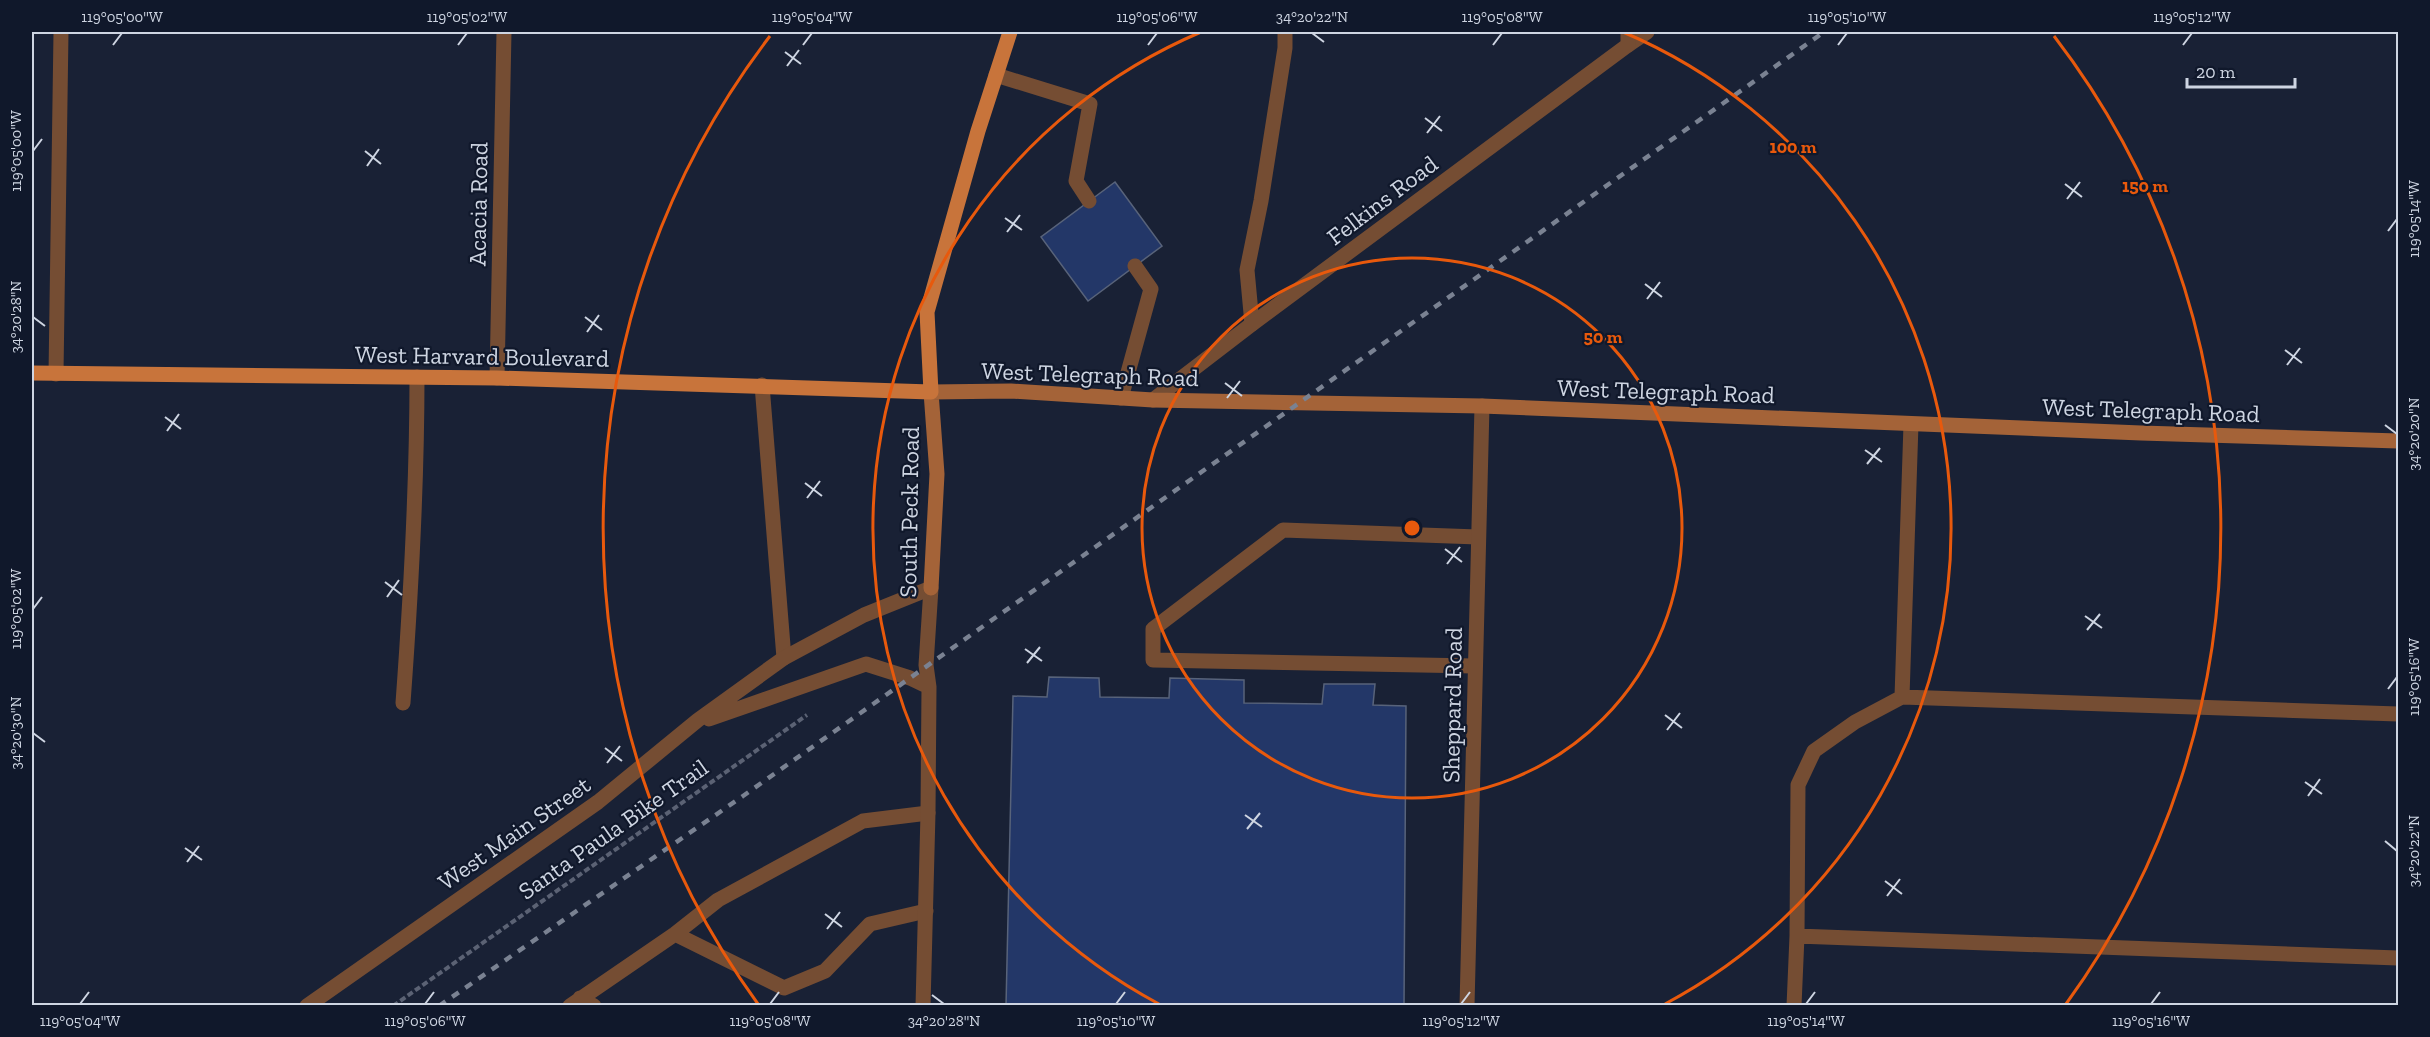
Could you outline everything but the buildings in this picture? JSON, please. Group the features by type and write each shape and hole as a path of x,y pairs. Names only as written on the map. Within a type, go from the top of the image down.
{"main road":[{"name":"South Peck Road","path":"931,588 937,474 927,312 978,130 1010,32"},
{"name":"West Harvard Boulevard","path":"32,373 497,378 931,392"},
{"name":"West Telegraph Road","path":"931,392 1011,391 1153,400 1482,406 2398,441"}],"street":[{"path":"56,374 61,32"},
{"name":"Acacia Road","path":"497,378 504,32"},
{"path":"1252,324 1247,270 1261,201 1285,48 1285,32"},
{"name":"Felkins Road","path":"1153,400 1628,38 1647,32"},
{"path":"996,75 1090,104 1076,181 1089,201"},
{"path":"1121,398 1151,289 1135,266"},
{"path":"403,703 414,549 417,377"},
{"path":"762,386 784,658"},
{"name":"Sheppard Road","path":"1467,1005 1482,406"},
{"path":"1902,697 1911,424"},
{"path":"1475,666 1153,660 1153,629 1282,530 1478,537"},
{"name":"West Main Street","path":"307,1005 598,802 692,725 784,658 864,615 931,588"},
{"name":"South Peck Road","path":"923,1005 928,813 929,687 926,665 931,588"},
{"path":"692,725 866,664 910,678 929,687"},
{"path":"1794,1005 1798,785 1814,751 1855,722 1902,697 2398,714"},
{"path":"581,1003 718,900 863,821 928,813"},
{"path":"675,934 784,988 825,971 870,924 926,911"},
{"path":"1797,936 2398,958"}],"path":[{"name":"Santa Paula Bike Trail","path":"393,1005 814,709"}],"railway":[{"path":"439,1006 743,796 1824,32"}]}
